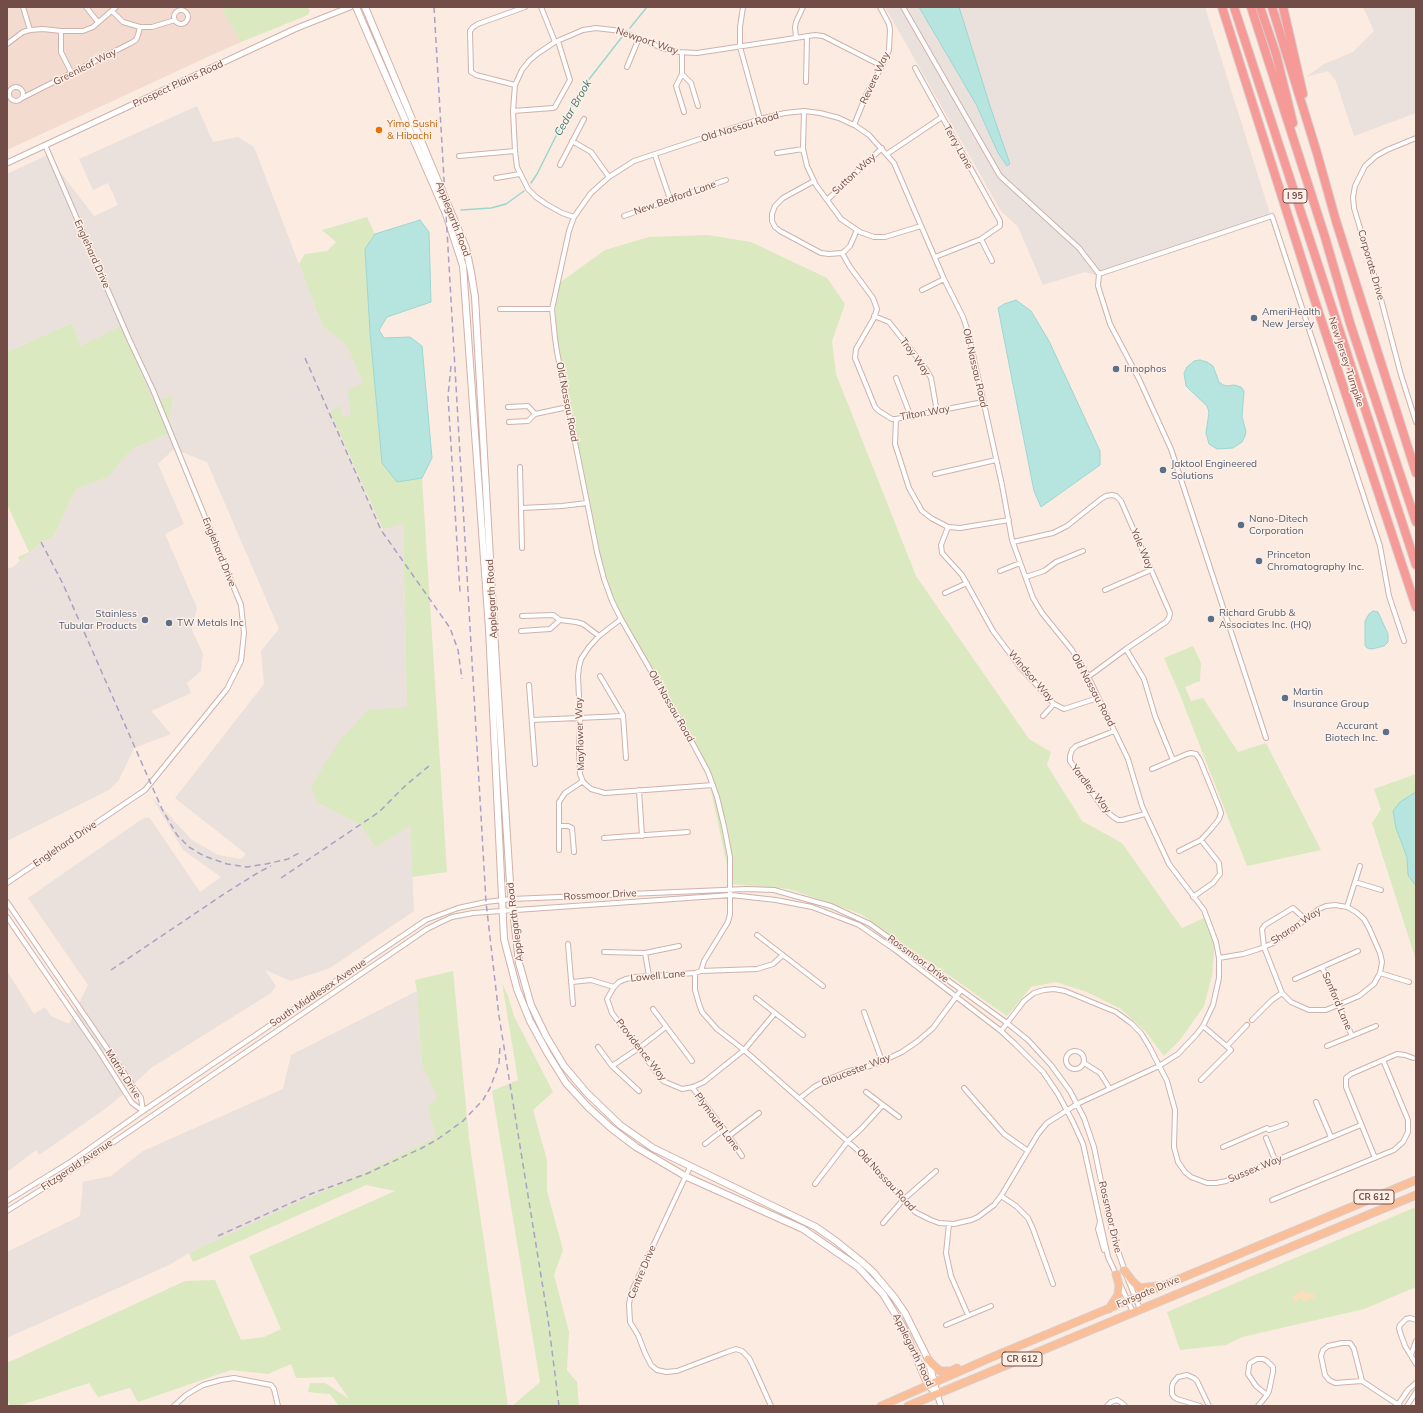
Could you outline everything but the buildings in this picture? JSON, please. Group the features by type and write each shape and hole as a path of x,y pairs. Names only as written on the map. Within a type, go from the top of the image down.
{"highway":[{"name":"New Jersey Turnpike","path":"1222,7 1312,291 1416,607"},
{"name":"New Jersey Turnpike","path":"1234,7 1416,565"},
{"name":"New Jersey Turnpike","path":"1251,7 1350,323 1416,522"},
{"path":"1260,7 1282,76 1294,126 1320,211 1324,237"},
{"path":"1272,7 1338,226 1416,473"},
{"path":"1283,7 1317,153"}],"main road":[{"name":"Applegarth Road","path":"356,7 446,214 463,266 489,629 504,939 517,989 530,1020 548,1054 566,1082 588,1107 636,1147 685,1176 803,1229 858,1267 883,1294 904,1326 937,1394"},
{"name":"Applegarth Road","path":"365,7 466,248 471,272 475,298 496,663 512,899 519,963 531,1005 546,1036 564,1066 586,1092 620,1125 653,1148 816,1226 862,1262 878,1278 905,1313 928,1359 931,1384"},
{"name":"Forsgate Drive","path":"881,1406 990,1358 1416,1180"},
{"name":"Forsgate Drive","path":"908,1406 1416,1195"},
{"path":"1124,1270 1133,1282 1140,1288 1171,1283"},
{"path":"1109,1309 1118,1294 1119,1285 1116,1274"},
{"path":"928,1359 937,1369 945,1372 970,1362 990,1358"}],"street":[{"path":"24,7 30,30"},
{"path":"86,7 98,22"},
{"path":"7,44 23,32 30,30 43,29 83,31 93,27 116,7"},
{"name":"Prospect Plains Road","path":"7,163 297,28 350,7"},
{"path":"515,86 476,75 471,72 470,31 472,27 478,24 525,7"},
{"path":"514,111 555,107 570,80 570,76 541,7"},
{"path":"743,7 740,27 740,47 760,118"},
{"path":"796,38 796,22 803,7"},
{"name":"Revere Way","path":"854,125 867,93 889,50 891,36 889,24 880,7"},
{"path":"903,7 1000,176 1079,248 1100,274 1098,286 1110,324 1139,379 1171,449 1266,738"},
{"path":"112,11 123,22 140,27 152,27 175,20"},
{"name":"Greenleaf Way","path":"22,98 72,74 136,40 140,27"},
{"name":"Newport Way","path":"574,217 562,213 536,197 528,189 520,174 515,151 515,86 522,70 529,60 556,42 583,30 596,28 621,31 662,48 682,53 697,53 806,36 822,36 882,66"},
{"path":"60,31 61,52 72,74"},
{"path":"806,36 806,82"},
{"path":"627,66 639,38"},
{"path":"682,53 682,74 676,86 684,112"},
{"name":"Terry Lane","path":"915,68 1000,221 1000,226 981,239"},
{"path":"682,74 690,83 698,106"},
{"path":"804,112 804,149 807,166 814,181 841,219 857,230 874,237 885,237 921,226"},
{"name":"Old Nassau Road","path":"695,973 695,990 702,1012 717,1029 744,1050 848,1141 862,1154 915,1212 931,1220 949,1224 960,1223 978,1217 994,1205 1001,1196 1038,1134 1047,1123 1067,1109 1159,1066 1178,1054 1203,1026 1213,1005 1218,984 1219,958 1216,942 1204,910 1170,864 1145,814 1128,759 1088,677 1072,650 1042,613 1033,598 1013,542 975,358 968,332 963,317 944,279 894,163 869,135 854,125 838,118 820,113 785,113 760,118 634,161 609,177 591,193 574,217 569,231 552,310 555,338 568,407 602,572 612,601 621,619 708,772 724,826 729,850 731,889 730,914 728,922 704,961 701,971"},
{"path":"887,154 942,117"},
{"path":"560,165 584,119"},
{"name":"Corporate Drive","path":"1416,138 1376,156 1365,166 1355,186 1353,197 1354,208 1378,288 1402,379 1416,422"},
{"path":"572,141 591,152 609,177"},
{"name":"Englehard Drive","path":"7,883 145,790 227,688 240,661 244,633 241,605 152,390 45,146"},
{"name":"Sutton Way","path":"827,200 882,148"},
{"path":"778,153 804,149"},
{"path":"460,156 515,151"},
{"path":"655,154 670,199"},
{"path":"496,178 520,174"},
{"name":"New Bedford Lane","path":"624,216 726,180"},
{"path":"814,181 783,198 775,206 772,214 772,221 775,227 820,253 842,253 850,246 857,230"},
{"path":"1100,274 1272,216 1380,546 1389,596 1404,642"},
{"path":"935,257 981,239 992,261"},
{"path":"842,253 850,267 873,298 877,309 874,316"},
{"path":"922,290 944,279"},
{"path":"500,309 552,310"},
{"name":"Troy Way","path":"874,316 889,322 926,369 931,378 937,412"},
{"name":"Tilton Way","path":"874,316 856,349 855,358 875,407 879,411 892,419 896,419 983,402"},
{"path":"896,378 911,417"},
{"path":"508,407 528,406 535,414"},
{"path":"509,422 528,421 535,414 568,407"},
{"path":"896,419 895,444 909,488 922,511 931,518 948,527 960,528 1009,520"},
{"path":"935,474 996,460"},
{"path":"520,467 522,548"},
{"name":"Yale Way","path":"1013,542 1053,533 1067,526 1101,498 1106,496 1116,496 1121,501 1170,613 1169,618 1161,627 1126,649 1088,677"},
{"path":"522,508 587,503"},
{"name":"Windsor Way","path":"948,527 941,545 942,553 962,574 993,631 1020,667 1054,704 1064,709 1098,698"},
{"path":"1026,577 1044,571 1056,562 1083,551"},
{"path":"1000,571 1020,563"},
{"path":"1105,590 1151,570"},
{"path":"945,593 967,583"},
{"path":"522,616 553,615 560,620 583,624 599,636"},
{"name":"Mayflower Way","path":"621,619 599,636 589,647 581,659 579,667 579,749 580,774 583,781 591,789 605,793 713,785"},
{"path":"521,631 550,629 560,620"},
{"path":"1126,649 1144,679 1155,716 1173,760"},
{"path":"600,676 624,716 626,758"},
{"path":"529,684 535,764"},
{"path":"1043,716 1054,704"},
{"path":"532,720 624,716"},
{"name":"Yardley Way","path":"1114,731 1076,746 1072,750 1070,761 1073,768 1103,808 1112,816 1118,820 1122,820 1145,814"},
{"path":"1152,769 1191,753 1196,754 1200,760 1221,813 1219,819 1201,840 1179,851"},
{"path":"559,850 559,802 565,793 583,781"},
{"path":"640,790 642,836"},
{"path":"559,826 568,826 572,828 574,852"},
{"path":"604,838 688,832"},
{"path":"1193,897 1213,883 1220,874 1219,863 1201,840"},
{"path":"1252,1020 1272,1000 1282,993 1291,1002 1309,1010 1326,1010 1359,996 1374,984 1380,973 1382,962 1380,953 1364,919 1347,907 1360,866"},
{"path":"1355,882 1381,890"},
{"name":"Rossmoor Drive","path":"503,900 731,889 774,890 831,906 870,924 1007,1023 1028,1040 1051,1065 1070,1091 1078,1104 1092,1141 1110,1223 1131,1300 1136,1311"},
{"name":"Rossmoor Drive","path":"503,911 730,895 776,900 812,907 859,925 894,949 1001,1031 1043,1072 1067,1109 1082,1144 1108,1257 1136,1311"},
{"name":"South Middlesex Avenue","path":"143,1111 426,920 458,908 503,900"},
{"name":"Matrix Drive","path":"7,902 141,1098 143,1111"},
{"name":"Sharon Way","path":"1219,958 1243,954 1264,947 1284,936 1319,909 1326,906 1335,905 1347,907"},
{"path":"1264,947 1262,929 1265,925 1293,908 1305,919"},
{"path":"7,916 13,911"},
{"name":"South Middlesex Avenue","path":"147,1118 428,929 441,922 459,916 472,913 503,911"},
{"name":"Matrix Drive","path":"7,916 97,1048 132,1103 143,1111"},
{"path":"757,935 823,986"},
{"path":"568,944 574,1004"},
{"path":"604,952 645,953 679,946"},
{"name":"Sharon Way","path":"1264,947 1282,993"},
{"path":"1295,979 1358,951"},
{"path":"645,953 649,976"},
{"path":"701,971 756,969 773,964 783,955"},
{"name":"Sanford Lane","path":"1322,967 1352,1036"},
{"name":"Lowell Lane","path":"614,987 621,981 631,978 695,973 701,971"},
{"path":"1380,973 1409,982"},
{"path":"572,982 591,980 614,987"},
{"name":"Providence Way","path":"614,987 607,999 612,1013 663,1081 682,1088 692,1087"},
{"name":"Sussex Way","path":"1001,1031 1024,1001 1034,993 1054,989 1065,991 1116,1012 1131,1023 1141,1033 1167,1081 1175,1110 1175,1152 1178,1162 1185,1172 1197,1180 1207,1183 1226,1181 1361,1125"},
{"name":"Gloucester Way","path":"800,1098 814,1086 829,1079 849,1071 870,1066 902,1052 933,1028 961,990"},
{"path":"756,998 803,1036"},
{"path":"653,1009 692,1061"},
{"path":"864,1012 882,1061"},
{"path":"692,1087 704,1082 744,1050 775,1013"},
{"path":"1227,1046 1248,1025"},
{"path":"1201,1080 1231,1050 1203,1026"},
{"path":"1327,1046 1376,1026"},
{"path":"612,1066 639,1048 666,1027"},
{"path":"598,1048 612,1066 639,1091"},
{"path":"1084,1063 1079,1068 1073,1069 1068,1064 1068,1057 1071,1053 1080,1053 1083,1057 1084,1063 1100,1073 1110,1089"},
{"path":"1375,1158 1346,1087 1346,1078 1351,1074 1397,1054 1413,1058"},
{"path":"1272,1200 1399,1147 1406,1137 1408,1125 1383,1060"},
{"name":"Plymouth Lane","path":"692,1087 724,1129 742,1156"},
{"path":"964,1088 1004,1134 1028,1151"},
{"path":"866,1092 899,1117"},
{"path":"1316,1102 1331,1137"},
{"path":"815,1184 848,1141 883,1105"},
{"name":"Fitzgerald Avenue","path":"7,1201 72,1161 143,1111"},
{"path":"729,1136 759,1113"},
{"name":"Fitzgerald Avenue","path":"7,1211 77,1167 147,1118"},
{"path":"1223,1147 1268,1128 1269,1130 1286,1124"},
{"path":"705,1144 724,1129"},
{"path":"1266,1138 1275,1160"},
{"path":"1082,1144 1092,1141"},
{"name":"Centre Drive","path":"690,1167 631,1293 629,1304 630,1322 638,1335 651,1365 657,1370 677,1372 731,1350 736,1349 742,1351 749,1358 771,1406"},
{"path":"883,1223 903,1200 936,1171"},
{"path":"1001,1196 1016,1206 1028,1218 1053,1284"},
{"path":"1101,1224 1110,1223"},
{"path":"949,1224 946,1253 951,1276 968,1315"},
{"path":"946,1325 991,1306"},
{"path":"1416,1320 1410,1318 1406,1319 1399,1328 1405,1346 1416,1364"},
{"path":"1411,1355 1416,1341"},
{"path":"1362,1381 1354,1349 1350,1343 1328,1346 1323,1350 1321,1356 1325,1375 1329,1380 1335,1383 1362,1381 1398,1406 1408,1390 1416,1384"},
{"path":"1258,1406 1267,1395 1273,1368 1267,1361 1257,1359 1250,1363 1248,1374 1256,1386 1267,1395"},
{"path":"1200,1406 1174,1397 1172,1394 1172,1387 1173,1383 1178,1377 1187,1375 1194,1378 1197,1381 1209,1406"},
{"path":"174,1406 186,1395 203,1385 234,1378 271,1385 274,1390 278,1406"},
{"path":"1407,1406 1416,1392"},
{"path":"937,1394 942,1406"},
{"path":"1107,1406 1111,1402 1117,1400 1122,1402 1125,1406"}],"shaded area":[{"path":"7,7 221,7 241,42 7,150"},
{"path":"885,7 1205,7 1271,217 1111,269 1102,277 1085,272 1043,285 1018,227 1001,211"},
{"path":"1363,7 1416,7 1416,113 1354,136 1336,81 1328,71 1306,77 1324,64 1353,52 1374,31"},
{"path":"197,106 213,142 238,137 254,147 323,327 346,344 363,383 351,415 342,417 341,407 330,411 382,530 403,522 407,708 318,803 360,825 376,848 410,824 414,911 330,968 291,981 265,970 276,986 271,993 151,1068 105,1109 39,1155 36,1150 7,1172 7,971 34,1014 45,1007 51,1016 69,1024 88,985 28,898 142,819 149,817 200,892 221,877 183,850 152,797 192,840 218,855 241,859 246,854 175,798 264,684 261,651 279,629 207,462 174,449 158,464 184,524 165,534 197,608 192,630 203,654 201,671 187,683 191,693 151,711 171,734 134,748 119,780 109,790 7,841 7,569 13,567 42,542 54,536 76,489 108,477 132,449 168,434 173,396 154,403 81,346 72,323 7,352 7,174 47,155 94,216 118,205 108,183 93,190 79,159"},
{"path":"417,991 422,1065 439,1100 427,1105 436,1137 349,1180 189,1253 169,1265 7,1338 7,1252 80,1216 83,1182 111,1176 143,1151 283,1089 291,1055"}],"green space":[{"path":"221,7 307,7 310,10 308,15 241,42"},
{"path":"367,217 375,234 365,249 370,332 382,463 397,481 422,478 447,872 412,877 410,825 376,848 360,825 318,803 311,787 338,743 368,710 407,707 403,523 383,530 330,411 341,406 342,417 351,415 348,391 363,383 346,344 323,327 299,264 305,254 327,251 336,242 322,230"},
{"path":"708,235 751,242 827,278 845,304 832,341 836,374 916,576 1029,739 1051,752 1047,765 1082,821 1122,843 1182,928 1206,917 1215,939 1212,976 1204,1006 1180,1040 1164,1056 1145,1031 1121,1009 1087,992 1056,982 1031,987 1007,1016 861,914 789,889 731,884 707,772 608,590 565,399 553,336 558,284 605,250 649,237"},
{"path":"72,323 81,346 121,326 154,403 173,395 168,434 132,449 108,477 76,489 54,536 42,542 20,561 18,557 29,552 7,504 7,352"},
{"path":"1193,646 1201,663 1200,681 1185,687 1191,701 1203,698 1238,752 1266,743 1321,850 1247,866 1164,658"},
{"path":"1416,774 1416,960 1372,823 1381,809 1374,789"},
{"path":"453,971 469,1139 508,1406 339,1406 330,1394 308,1392 310,1383 325,1383 349,1399 334,1377 296,1378 291,1364 268,1374 231,1370 138,1402 130,1388 98,1397 89,1383 18,1406 11,1406 7,1401 7,1363 185,1281 215,1280 241,1340 264,1337 281,1329 249,1256 395,1191 366,1185 193,1262 189,1253 349,1180 436,1137 427,1105 438,1099 422,1065 415,980"},
{"path":"502,983 514,1016 553,1092 533,1110 547,1160 547,1191 563,1250 554,1275 569,1332 567,1370 577,1382 579,1406 512,1406 540,1382 492,1091 518,1080"},
{"path":"1416,1207 1416,1287 1364,1309 1242,1337 1226,1345 1180,1350 1167,1312"}],"sand":[{"path":"1301,1290 1307,1294 1314,1294 1315,1298 1311,1298 1306,1302 1300,1298 1297,1301 1294,1301 1293,1296"}],"water":[{"path":"919,7 959,7 1010,164 1007,166 998,153 976,104"},
{"path":"420,220 429,232 431,302 387,317 379,330 384,338 410,337 422,346 432,458 422,478 397,482 382,463 370,332 365,249 375,234"},
{"path":"1016,300 1031,311 1049,341 1100,451 1100,465 1041,507 1034,491 998,308 1004,304"},
{"path":"1200,360 1213,366 1219,382 1223,385 1234,385 1241,387 1244,391 1242,417 1246,431 1242,442 1233,448 1217,449 1209,444 1206,433 1209,412 1207,406 1186,386 1184,373 1187,367 1194,361"},
{"path":"1373,611 1378,612 1388,634 1388,642 1384,646 1372,649 1367,648 1365,645 1365,621 1369,614"},
{"path":"1416,792 1416,886 1408,875 1407,857 1396,828 1393,811 1400,802"}],"waterway":[{"name":"Cedar Brook","path":"630,28 647,7"},
{"name":"Cedar Brook","path":"531,183 583,87 622,37"},
{"name":"Cedar Brook","path":"461,210 491,208 506,204 524,191"}],"railway":[{"path":"434,7 486,902 499,1016 548,1319 559,1406"},
{"path":"305,358 381,530 450,628 458,650 462,679"},
{"path":"451,366 448,396 460,592"},
{"path":"41,542 63,584 162,809 177,835 189,847 204,856 227,864 247,867 288,859 299,853"},
{"path":"281,878 379,812 406,785 429,766"},
{"path":"111,970 224,894 271,866"},
{"path":"218,1236 313,1193 366,1174 438,1139 463,1121 483,1100 490,1088 499,1064 500,1046"}],"place":[{"name":"Yimo Sushi & Hibachi","path":"379,130"},
{"name":"AmeriHealth New Jersey","path":"1254,318"},
{"name":"Innophos","path":"1116,369"},
{"name":"Jaktool Engineered Solutions","path":"1163,470"},
{"name":"Nano-Ditech Corporation","path":"1241,525"},
{"name":"Princeton Chromatography Inc.","path":"1259,561"},
{"name":"Richard Grubb & Associates Inc. (HQ)","path":"1211,619"},
{"name":"Stainless Tubular Products","path":"145,620"},
{"name":"TW Metals Inc","path":"169,623"},
{"name":"Martin Insurance Group","path":"1285,698"},
{"name":"Accurant Biotech Inc.","path":"1386,732"}]}
